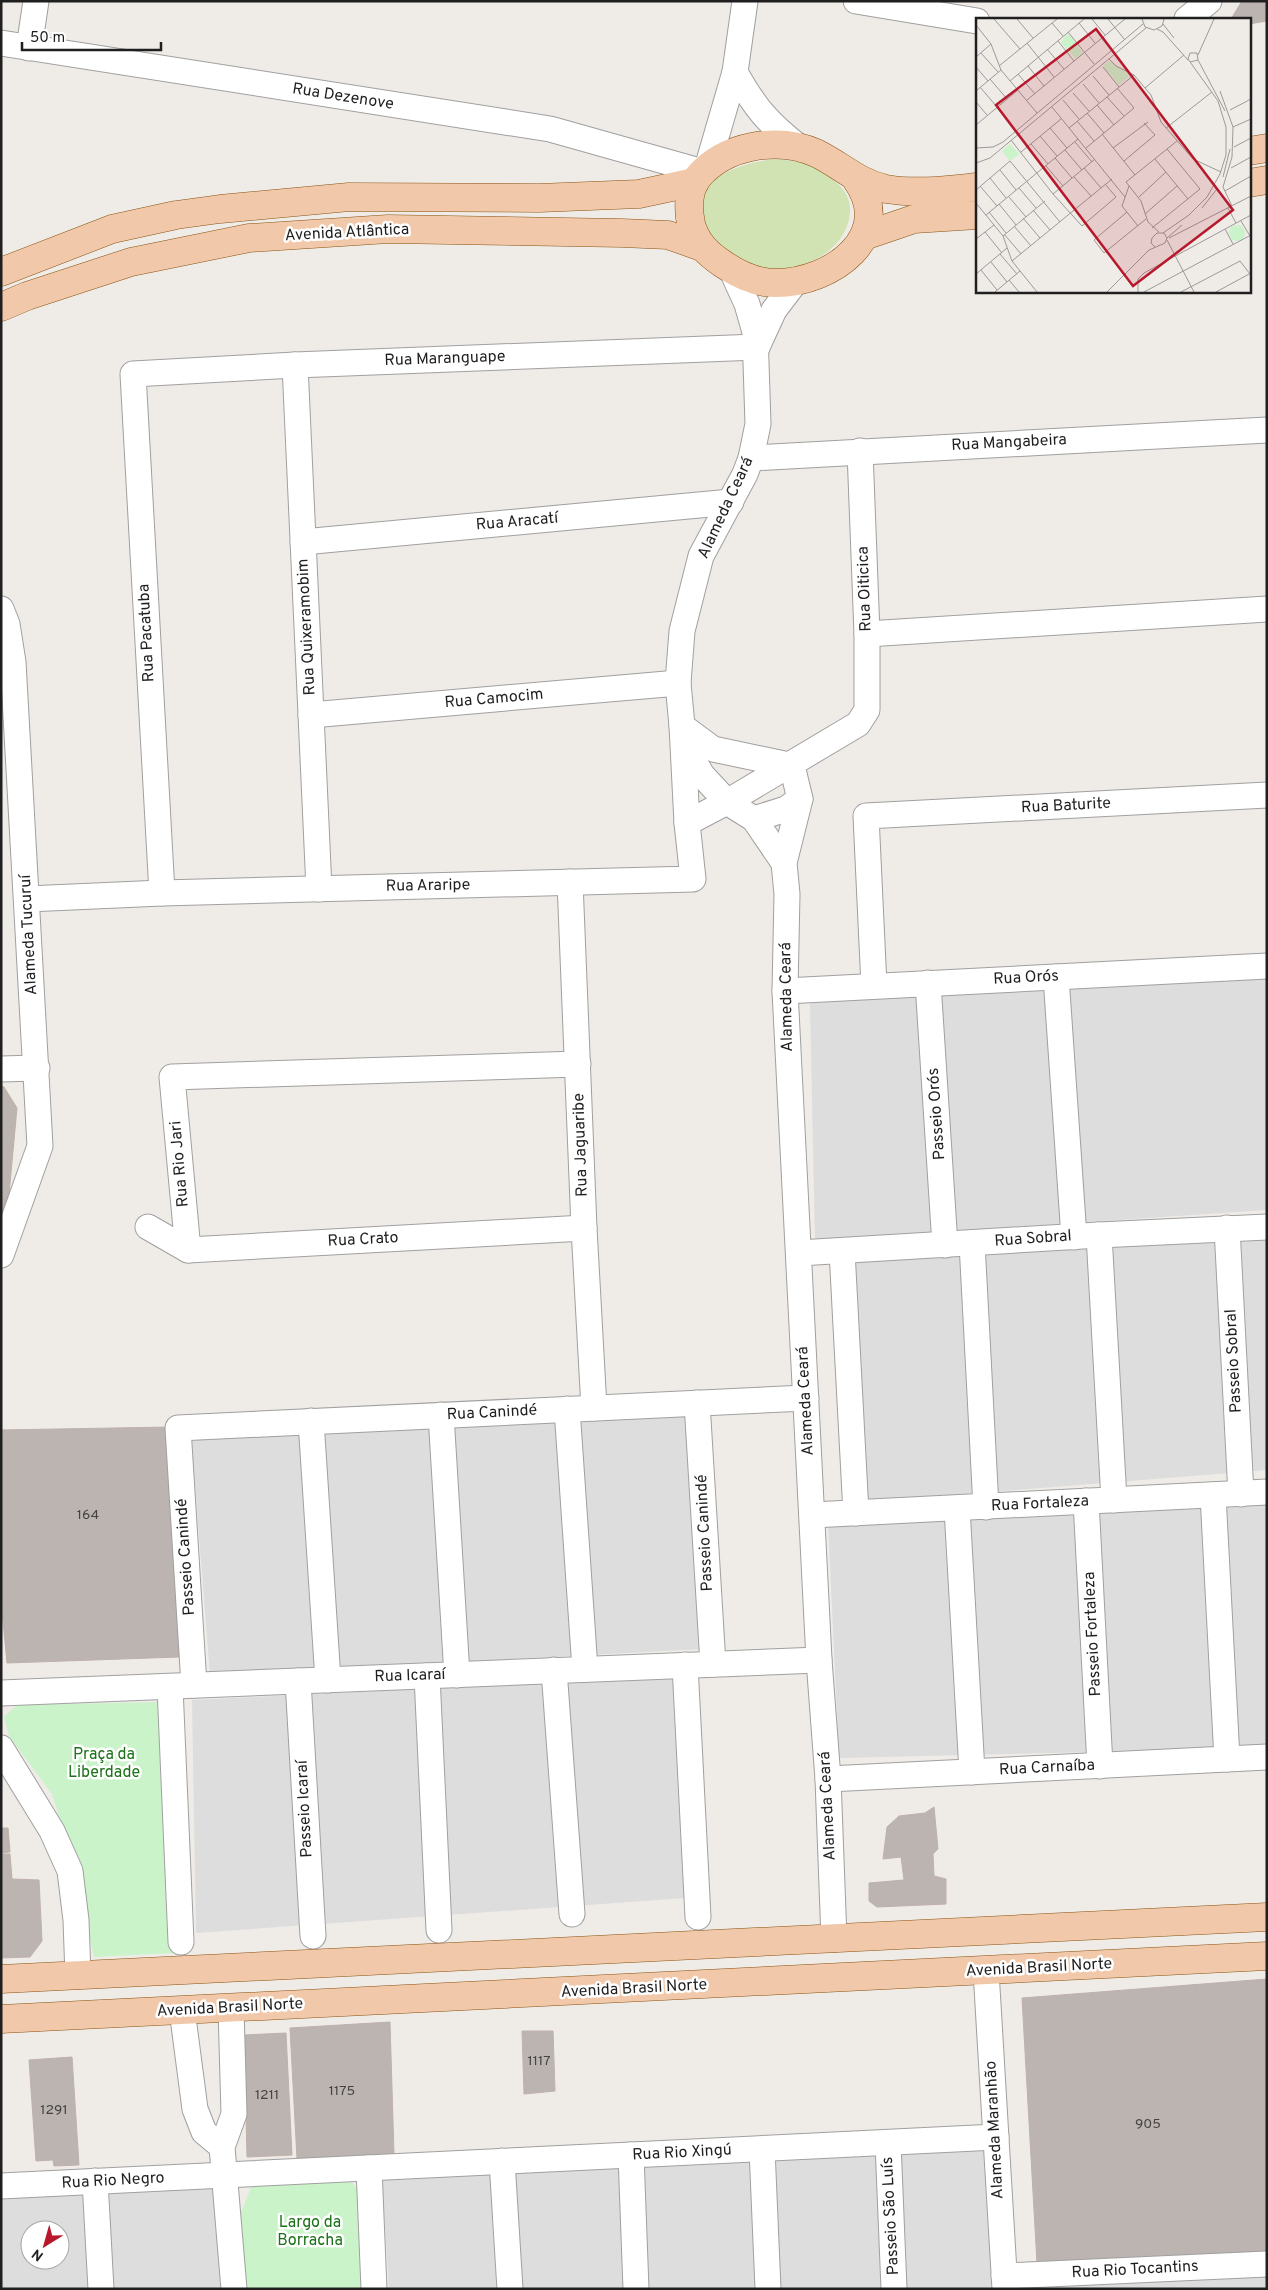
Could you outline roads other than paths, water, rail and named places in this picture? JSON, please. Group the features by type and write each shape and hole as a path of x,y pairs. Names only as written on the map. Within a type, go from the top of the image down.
{"main road":[{"name":"Avenida Atlântica","path":"1,272 112,229 176,215 220,209 349,197 540,198 639,194 696,173 726,156 748,148 770,144 800,148 816,153 856,179 885,188 918,192 976,187"},
{"path":"1250,151 1267,148"},
{"name":"Avenida Atlântica","path":"696,173 689,198 689,215 693,232 702,247"},
{"name":"Avenida Atlântica","path":"1,307 28,296 131,262 249,238 388,229 668,235 702,247 731,269 747,278 775,283 796,281 819,274 835,266 848,256 864,236 869,222 869,206 865,191 856,179"},
{"path":"1250,183 1267,180"},
{"path":"864,236 914,219 976,215"},
{"path":"1,1979 1267,1917"},
{"name":"Avenida Brasil Norte","path":"1,2019 1267,1956"}],"street":[{"path":"29,48 36,1"},
{"path":"696,173 735,72 745,1"},
{"path":"856,1 976,21"},
{"path":"1188,18 1209,1"},
{"name":"Rua Dezenove","path":"1,43 550,129 696,173"},
{"path":"735,72 752,102 770,123 800,148"},
{"name":"Alameda Ceará","path":"731,269 747,304 757,347 758,424 751,458 731,502 701,556 682,631 678,683 682,733 702,775 728,802 754,819"},
{"name":"Alameda Ceará","path":"757,347 774,310 796,281"},
{"name":"Rua Maranguape","path":"132,374 295,365 757,347"},
{"name":"Rua Quixeramobim","path":"295,365 319,889"},
{"name":"Rua Pacatuba","path":"132,374 162,892"},
{"name":"Rua Mangabeira","path":"751,458 1267,430"},
{"name":"Rua Oiticica","path":"788,765 858,724 867,710 860,451"},
{"name":"Rua Aracatí","path":"303,542 731,502"},
{"name":"Alameda Tucuruí","path":"1,609 8,624 13,662 40,1146 1,1255"},
{"path":"866,634 1267,609"},
{"name":"Rua Camocim","path":"311,715 678,683"},
{"path":"682,733 687,823 728,802 788,765"},
{"path":"682,733 713,749 788,765 794,774 800,799 784,863"},
{"name":"Rua Baturite","path":"874,986 866,816 1267,795"},
{"path":"784,863 754,819 786,809 800,799"},
{"name":"Rua Araripe","path":"27,899 162,892 693,880 687,823"},
{"name":"Alameda Ceará","path":"784,863 787,894 784,991 819,1660 828,1779 834,1939"},
{"name":"Rua Jaguaribe","path":"570,882 584,1228 594,1408"},
{"name":"Rua Orós","path":"784,991 1267,966"},
{"path":"1056,977 1074,1237"},
{"name":"Passeio Orós","path":"928,983 945,1245"},
{"name":"Rua Rio Jari","path":"188,1250 172,1077 578,1064"},
{"path":"1,1069 37,1068"},
{"path":"148,1227 188,1250"},
{"name":"Rua Sobral","path":"798,1253 1267,1227"},
{"name":"Rua Crato","path":"188,1250 584,1228"},
{"name":"Passeio Sobral","path":"1227,1228 1241,1494"},
{"path":"1100,1235 1114,1500"},
{"path":"972,1243 986,1507"},
{"path":"842,1251 856,1513"},
{"name":"Rua Canindé","path":"178,1428 806,1398"},
{"name":"Passeio Canindé","path":"697,1403 713,1664"},
{"path":"567,1409 585,1669"},
{"path":"441,1415 458,1674"},
{"path":"311,1422 328,1680"},
{"name":"Passeio Canindé","path":"178,1428 194,1685"},
{"name":"Rua Fortaleza","path":"812,1515 1267,1492"},
{"path":"1213,1495 1227,1759"},
{"name":"Passeio Fortaleza","path":"1086,1502 1100,1766"},
{"path":"957,1508 972,1772"},
{"name":"Rua Icaraí","path":"1,1693 819,1660"},
{"path":"685,1665 698,1918"},
{"path":"554,1670 572,1914"},
{"path":"427,1676 438,1930"},
{"name":"Passeio Icaraí","path":"298,1681 313,1936"},
{"path":"170,1686 181,1942"},
{"path":"1,1748 52,1831 70,1871 76,1920 78,1976"},
{"name":"Rua Carnaíba","path":"828,1779 1267,1757"},
{"name":"Alameda Maranhão","path":"986,1971 1004,2283"},
{"path":"231,2008 234,2114 222,2147 234,2289"},
{"path":"182,2010 195,2109 204,2132 222,2147"},
{"name":"Rua Rio Xingú","path":"369,2168 996,2137"},
{"name":"Passeio São Luís","path":"888,2143 894,2289"},
{"path":"762,2149 768,2289"},
{"path":"631,2155 636,2289"},
{"path":"502,2161 510,2289"},
{"path":"369,2168 374,2289"},
{"name":"Rua Rio Negro","path":"1,2186 369,2168"},
{"path":"95,2182 101,2289"},
{"name":"Rua Rio Tocantins","path":"1004,2283 1145,2279 1267,2264"}],"park label":[{"name":"Praça da Liberdade","path":"104,1764"},
{"name":"Largo da Borracha","path":"310,2232"}]}
